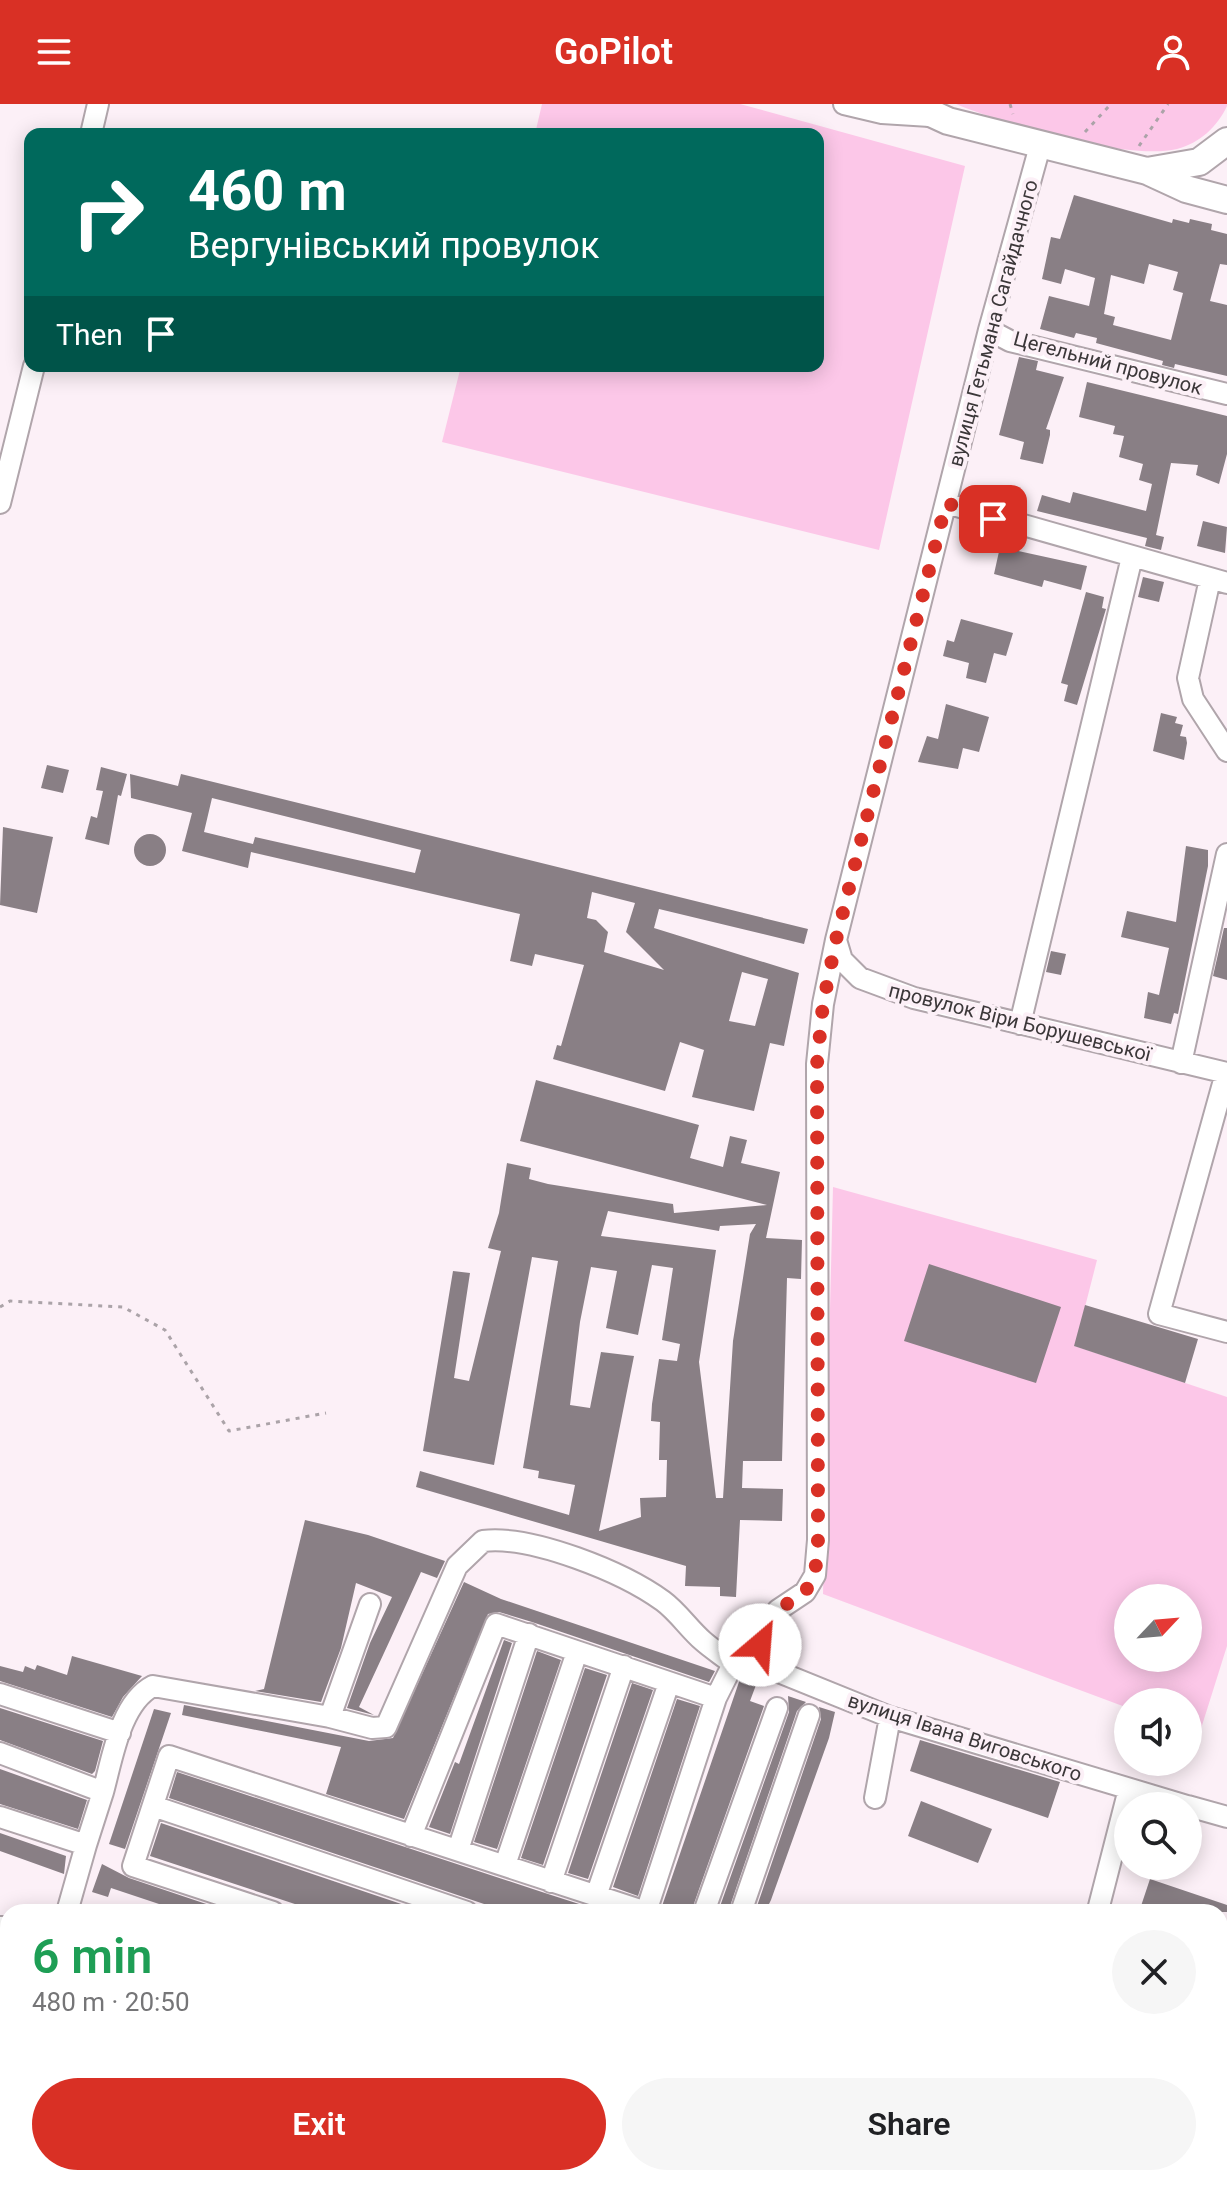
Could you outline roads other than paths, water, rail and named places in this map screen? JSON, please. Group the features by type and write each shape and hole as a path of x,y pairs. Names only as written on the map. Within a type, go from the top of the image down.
{"main road":[{"path":"922,110 1040,146 1142,161 1199,162 1227,141"},
{"path":"1142,161 1186,189 1227,200"}],"street":[{"path":"92,128 98,104"},
{"path":"844,104 882,113 922,110"},
{"name":"вулиця Гетьмана Сагайдачного","path":"754,1662 766,1628 778,1610 805,1592 815,1575 818,1540 817,1064 823,1004 836,940 989,330 1040,146"},
{"name":"Цегельний провулок","path":"989,330 1010,341 1227,394"},
{"path":"0,503 33,372"},
{"path":"946,503 1218,581 1188,678 1193,699 1227,751"},
{"path":"1020,1024 1132,557"},
{"path":"1181,1063 1227,854"},
{"name":"провулок Віри Борушевської","path":"836,940 842,960 860,978 914,998 1226,1073"},
{"path":"1226,1073 1159,1314 1227,1332"},
{"path":"69,1904 120,1733 144,1692 153,1686 330,1717 372,1728 386,1727 457,1566 474,1546 495,1539 518,1541 570,1557 644,1588 667,1604 702,1641 733,1664 716,1698 649,1904"},
{"path":"330,1717 370,1604"},
{"path":"411,1836 496,1624 716,1698"},
{"path":"458,1850 529,1634"},
{"path":"505,1865 577,1652"},
{"name":"вулиця Івана Виговського","path":"733,1664 754,1662 890,1717 1139,1792"},
{"path":"551,1882 624,1666"},
{"path":"596,1896 669,1683"},
{"path":"0,1694 120,1733"},
{"path":"707,1904 777,1708"},
{"path":"744,1904 809,1715"},
{"path":"875,1798 890,1717"},
{"path":"0,1753 103,1792"},
{"path":"249,1904 133,1866 169,1756 621,1904"},
{"path":"1100,1904 1129,1789"},
{"path":"153,1806 443,1904"},
{"name":"вулиця Івана Виговського","path":"1202,1810 1227,1817"},
{"path":"0,1817 86,1845"}]}
